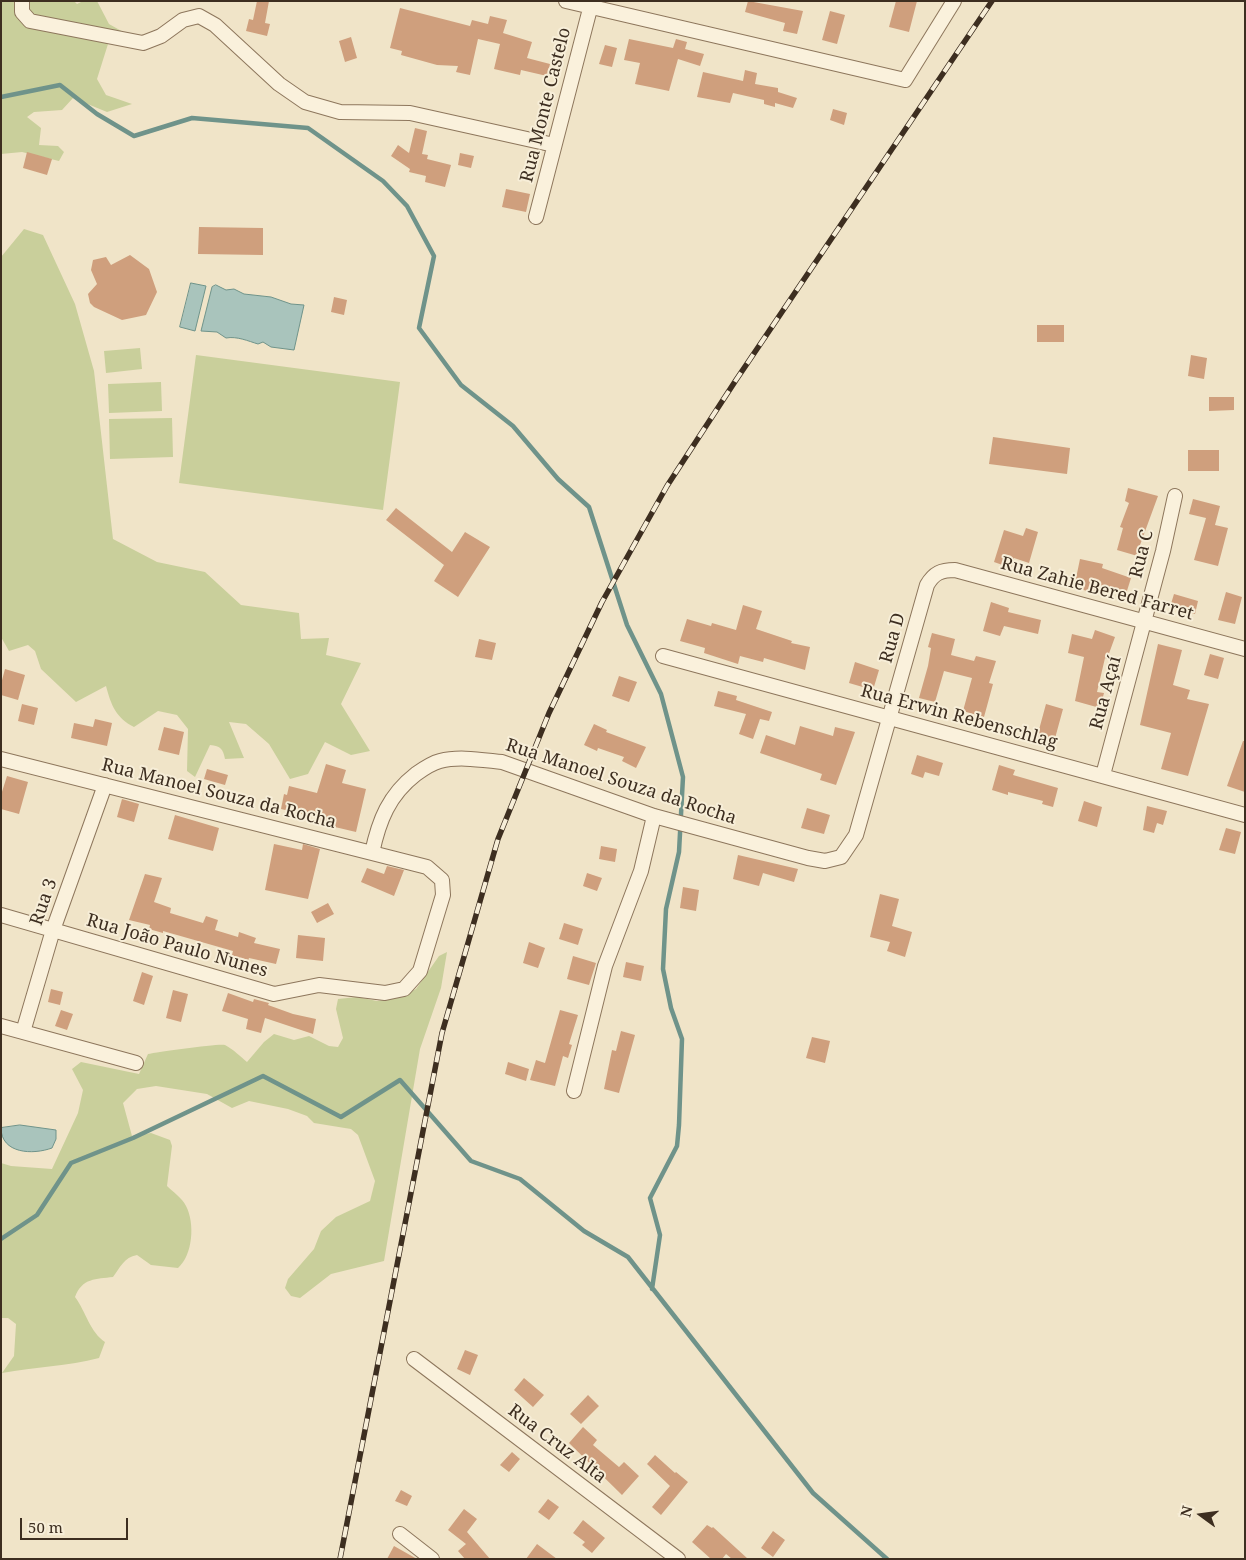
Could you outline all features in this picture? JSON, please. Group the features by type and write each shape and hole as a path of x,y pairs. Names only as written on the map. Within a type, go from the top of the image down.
{"street":[{"path":"22,1 22,12 30,21 143,43 161,36 183,20 199,16 215,25 279,84 305,102 340,112 410,113 554,145"},
{"path":"566,1 591,4 905,80 954,1"},
{"name":"Rua Monte Castelo","path":"536,218 591,4"},
{"name":"Rua C","path":"1144,621 1163,551 1175,496"},
{"name":"Rua Zahie Bered Farret","path":"938,572 955,570 1245,649"},
{"name":"Rua D","path":"890,717 927,585 938,572"},
{"name":"Rua Açaí","path":"1103,775 1144,621"},
{"name":"Rua Erwin Rebenschlag","path":"663,656 1245,815"},
{"name":"Rua Manoel Souza da Rocha","path":"1,759 372,853 378,824 389,802 408,781 423,769 439,761 478,759 502,762 654,816 825,861 841,858 856,835 890,717"},
{"name":"Rua 3","path":"23,1032 53,930 105,785"},
{"path":"574,1091 605,966 641,871 654,816"},
{"name":"Rua João Paulo Nunes","path":"1,914 274,994 319,985 384,993 404,990 420,971 443,895 442,880 428,867 372,853"},
{"path":"1,1026 136,1063"},
{"name":"Rua Cruz Alta","path":"414,1358 678,1559"},
{"path":"400,1534 432,1559"}],"green space":[{"path":"1,1 74,1 77,4 83,1 97,1 109,24 125,33 127,42 108,44 97,79 106,95 132,104 107,112 73,98 62,110 34,112 27,117 41,128 39,145 58,146 64,152 59,161 22,152 1,154"},
{"path":"24,229 43,235 75,304 94,371 113,539 157,562 205,572 241,605 299,613 301,639 329,638 326,655 361,663 341,704 370,751 351,755 325,742 308,774 290,779 269,744 246,724 229,722 244,758 225,759 221,749 210,745 195,777 187,771 188,729 177,715 158,711 134,727 115,710 106,686 76,702 41,669 35,651 28,645 9,651 1,637 1,257"},
{"path":"140,348 142,369 106,373 104,351"},
{"path":"196,355 400,382 383,510 179,483"},
{"path":"161,382 162,411 109,413 108,384"},
{"path":"172,418 173,457 110,459 109,419"},
{"path":"447,952 441,988 420,1049 384,1261 331,1274 300,1298 291,1296 285,1288 288,1279 314,1249 321,1231 336,1217 370,1201 375,1181 358,1135 351,1129 314,1123 307,1116 288,1109 249,1101 232,1108 207,1094 156,1086 137,1089 123,1103 132,1136 151,1133 170,1140 172,1146 167,1186 182,1200 189,1213 191,1238 187,1255 178,1268 151,1265 137,1255 133,1256 123,1263 113,1277 90,1281 81,1286 75,1297 96,1333 105,1342 99,1358 2,1373 14,1356 16,1324 8,1318 1,1318 1,1163 11,1166 52,1169 78,1113 83,1090 72,1069 81,1062 139,1074 148,1054 221,1045 225,1045 247,1062 264,1042 274,1034 294,1040 309,1036 329,1046 338,1047 343,1038 336,1009 338,999 357,997 377,1001 397,998 416,989 439,956"}],"water":[{"path":"191,283 206,286 195,331 180,327"},
{"path":"216,285 226,290 234,289 244,294 271,297 291,304 304,305 294,350 271,347 263,342 258,344 238,338 226,338 217,332 201,331 212,287"},
{"path":"20,1125 56,1130 56,1139 52,1148 28,1152 12,1148 2,1137 1,1128"}],"building":[{"path":"257,1 269,1 265,23 270,24 267,36 246,31 249,19 253,20"},
{"path":"748,1 803,11 797,34 783,31 785,23 745,12"},
{"path":"896,1 917,1 909,32 889,27"},
{"path":"400,8 470,26 472,20 488,24 490,16 507,20 503,33 532,42 527,58 550,64 547,76 521,70 520,75 494,69 500,44 478,39 470,75 456,72 458,66 437,65 401,55 402,51 390,48"},
{"path":"830,11 845,15 837,44 822,40"},
{"path":"351,37 357,58 345,62 339,41"},
{"path":"629,39 673,48 676,39 687,42 685,49 704,54 700,66 678,59 669,91 635,84 640,63 624,60"},
{"path":"605,45 617,48 612,67 599,64"},
{"path":"745,70 757,73 755,84 778,88 778,92 797,98 793,108 775,103 775,107 764,104 764,100 733,93 730,103 697,97 703,72 743,81"},
{"path":"833,109 847,113 844,125 830,120"},
{"path":"415,128 427,131 422,154 428,155 427,159 451,165 445,187 425,182 426,176 409,172 410,169 391,156 398,145 409,153"},
{"path":"27,152 52,159 47,175 23,168"},
{"path":"460,153 474,156 471,168 458,165"},
{"path":"506,189 530,194 526,212 502,207"},
{"path":"199,227 263,228 263,255 198,254"},
{"path":"130,255 149,269 157,292 146,315 122,320 94,307 90,303 88,294 97,284 91,270 93,260 106,257 111,265"},
{"path":"334,297 347,300 344,315 331,312"},
{"path":"1037,325 1064,325 1064,342 1037,342"},
{"path":"1191,355 1207,358 1204,379 1188,376"},
{"path":"1209,397 1234,397 1234,410 1209,411"},
{"path":"993,437 1070,448 1067,474 989,464"},
{"path":"1188,450 1219,450 1219,471 1188,471"},
{"path":"1128,488 1158,496 1140,545 1144,546 1141,557 1117,550 1123,528 1120,527 1129,503 1125,501"},
{"path":"1193,499 1220,506 1215,525 1228,528 1218,566 1194,560 1206,518 1189,514"},
{"path":"396,508 452,552 465,532 490,547 458,597 434,581 444,565 386,520"},
{"path":"1026,528 1038,532 1029,563 1014,558 1011,568 994,562 1004,530 1023,536"},
{"path":"1080,559 1103,564 1102,568 1131,578 1126,594 1099,585 1097,593 1074,588"},
{"path":"1226,592 1242,597 1235,624 1218,620"},
{"path":"1174,594 1198,601 1195,614 1170,607"},
{"path":"991,602 1009,608 1008,612 1041,620 1038,634 1004,626 1000,636 983,631"},
{"path":"743,605 762,611 756,629 792,641 791,643 810,647 805,670 764,658 763,662 740,656 738,664 704,653 705,648 680,641 687,619 711,626 712,623 736,630"},
{"path":"1095,630 1115,637 1107,659 1105,658 1097,692 1104,693 1100,708 1075,701 1084,657 1068,653 1072,634 1092,639"},
{"path":"932,633 955,639 951,655 974,661 976,656 996,661 989,683 993,684 984,717 963,711 972,678 944,671 935,702 919,698 928,666 931,648 928,647"},
{"path":"479,639 496,643 492,660 475,657"},
{"path":"1158,644 1182,650 1173,685 1190,690 1187,699 1209,704 1188,776 1161,769 1171,733 1140,725"},
{"path":"1210,654 1224,658 1218,679 1204,675"},
{"path":"855,662 879,670 873,690 849,683"},
{"path":"5,669 25,675 18,700 1,695 1,684"},
{"path":"619,676 637,682 629,702 612,696"},
{"path":"718,691 737,696 736,700 772,712 769,721 760,719 753,739 739,734 746,714 714,706"},
{"path":"22,704 38,708 34,725 18,721"},
{"path":"1046,704 1063,709 1054,742 1037,737"},
{"path":"95,719 112,723 107,746 71,738 74,723 93,727"},
{"path":"594,724 607,730 606,732 646,747 636,768 622,761 624,757 598,748 597,751 584,745"},
{"path":"800,726 833,736 835,727 855,732 836,785 820,780 822,774 760,753 766,735 795,745"},
{"path":"164,727 184,732 179,755 158,750"},
{"path":"1243,741 1245,741 1245,792 1227,786"},
{"path":"917,755 943,763 939,776 925,772 923,778 911,774"},
{"path":"326,764 346,770 342,783 366,789 356,832 318,823 319,818 281,809 284,794 287,795 289,786 317,793"},
{"path":"999,765 1015,770 1013,775 1058,788 1053,807 1042,804 1043,801 1008,792 1008,795 992,790"},
{"path":"207,769 228,775 225,785 204,779"},
{"path":"7,776 28,782 19,814 1,809 1,795"},
{"path":"122,799 139,804 134,822 117,817"},
{"path":"1084,801 1102,807 1097,827 1078,821"},
{"path":"1147,806 1167,811 1163,825 1157,823 1154,833 1143,830"},
{"path":"807,808 830,815 824,834 801,828"},
{"path":"175,815 219,828 213,851 168,839"},
{"path":"1226,828 1241,832 1235,854 1219,850"},
{"path":"274,844 302,850 303,844 320,849 308,899 265,890"},
{"path":"601,846 617,849 615,862 599,859"},
{"path":"738,855 798,869 794,882 763,873 759,886 733,879"},
{"path":"387,866 404,870 394,896 361,882 367,868 384,874"},
{"path":"587,873 602,878 597,891 583,886"},
{"path":"145,874 162,878 154,902 171,908 170,913 203,923 206,916 218,920 215,930 238,937 239,932 256,938 254,943 280,949 276,964 249,958 247,964 231,959 233,951 163,931 163,933 149,929 150,925 129,920"},
{"path":"683,887 699,890 696,911 680,908"},
{"path":"880,894 899,899 892,926 912,932 905,957 887,951 890,942 870,937"},
{"path":"328,903 334,914 317,923 311,912"},
{"path":"564,923 583,929 578,945 559,939"},
{"path":"298,935 325,938 323,961 296,958"},
{"path":"529,942 545,948 538,968 523,963"},
{"path":"573,956 596,963 589,985 567,979"},
{"path":"626,962 644,966 641,981 623,977"},
{"path":"142,972 153,976 144,1005 133,1001"},
{"path":"51,989 63,992 60,1005 48,1002"},
{"path":"173,990 188,994 181,1022 166,1018"},
{"path":"228,993 253,1002 254,999 269,1003 268,1005 293,1014 316,1019 313,1034 265,1018 261,1033 246,1029 248,1019 222,1011"},
{"path":"61,1010 73,1014 67,1030 55,1026"},
{"path":"560,1010 578,1015 569,1044 572,1045 568,1058 563,1056 555,1086 530,1080 536,1060 545,1063"},
{"path":"621,1031 635,1035 619,1093 604,1089 612,1050 616,1051"},
{"path":"812,1037 830,1041 825,1063 806,1058"},
{"path":"508,1062 529,1069 526,1081 505,1074"},
{"path":"465,1350 478,1355 470,1375 457,1369"},
{"path":"524,1378 544,1395 533,1407 514,1390"},
{"path":"588,1395 599,1406 581,1424 570,1414"},
{"path":"583,1427 597,1440 593,1445 619,1467 624,1462 639,1476 622,1495 569,1443"},
{"path":"512,1452 520,1459 509,1472 500,1465"},
{"path":"655,1455 688,1482 661,1515 652,1507 670,1486 647,1464"},
{"path":"401,1490 412,1496 407,1506 395,1501"},
{"path":"548,1499 559,1507 549,1520 538,1512"},
{"path":"464,1509 477,1519 467,1532 490,1559 465,1559 458,1551 466,1544 448,1530"},
{"path":"583,1520 605,1538 592,1553 582,1545 585,1542 573,1533"},
{"path":"707,1525 713,1527 748,1559 732,1559 726,1554 722,1559 711,1559 692,1542"},
{"path":"773,1531 785,1540 773,1557 761,1548"},
{"path":"537,1544 557,1559 526,1559"},
{"path":"394,1546 417,1559 387,1559"}],"waterway":[{"path":"1,97 60,85 97,114 134,136 192,118 308,128 383,181 407,206 434,256 419,328 461,385 513,426 558,479 589,507 627,625 661,694 683,777 679,852 666,909 663,969 671,1008 682,1039 679,1125 677,1146 650,1198 660,1235 652,1289"},
{"path":"1,1239 37,1215 71,1163 133,1138 263,1076 341,1117 400,1080 471,1161 520,1179 584,1231 628,1257 813,1493 887,1559"}],"railway":[{"path":"340,1559 442,1033 498,839 549,713 602,602 667,486 736,380 992,1"}]}
